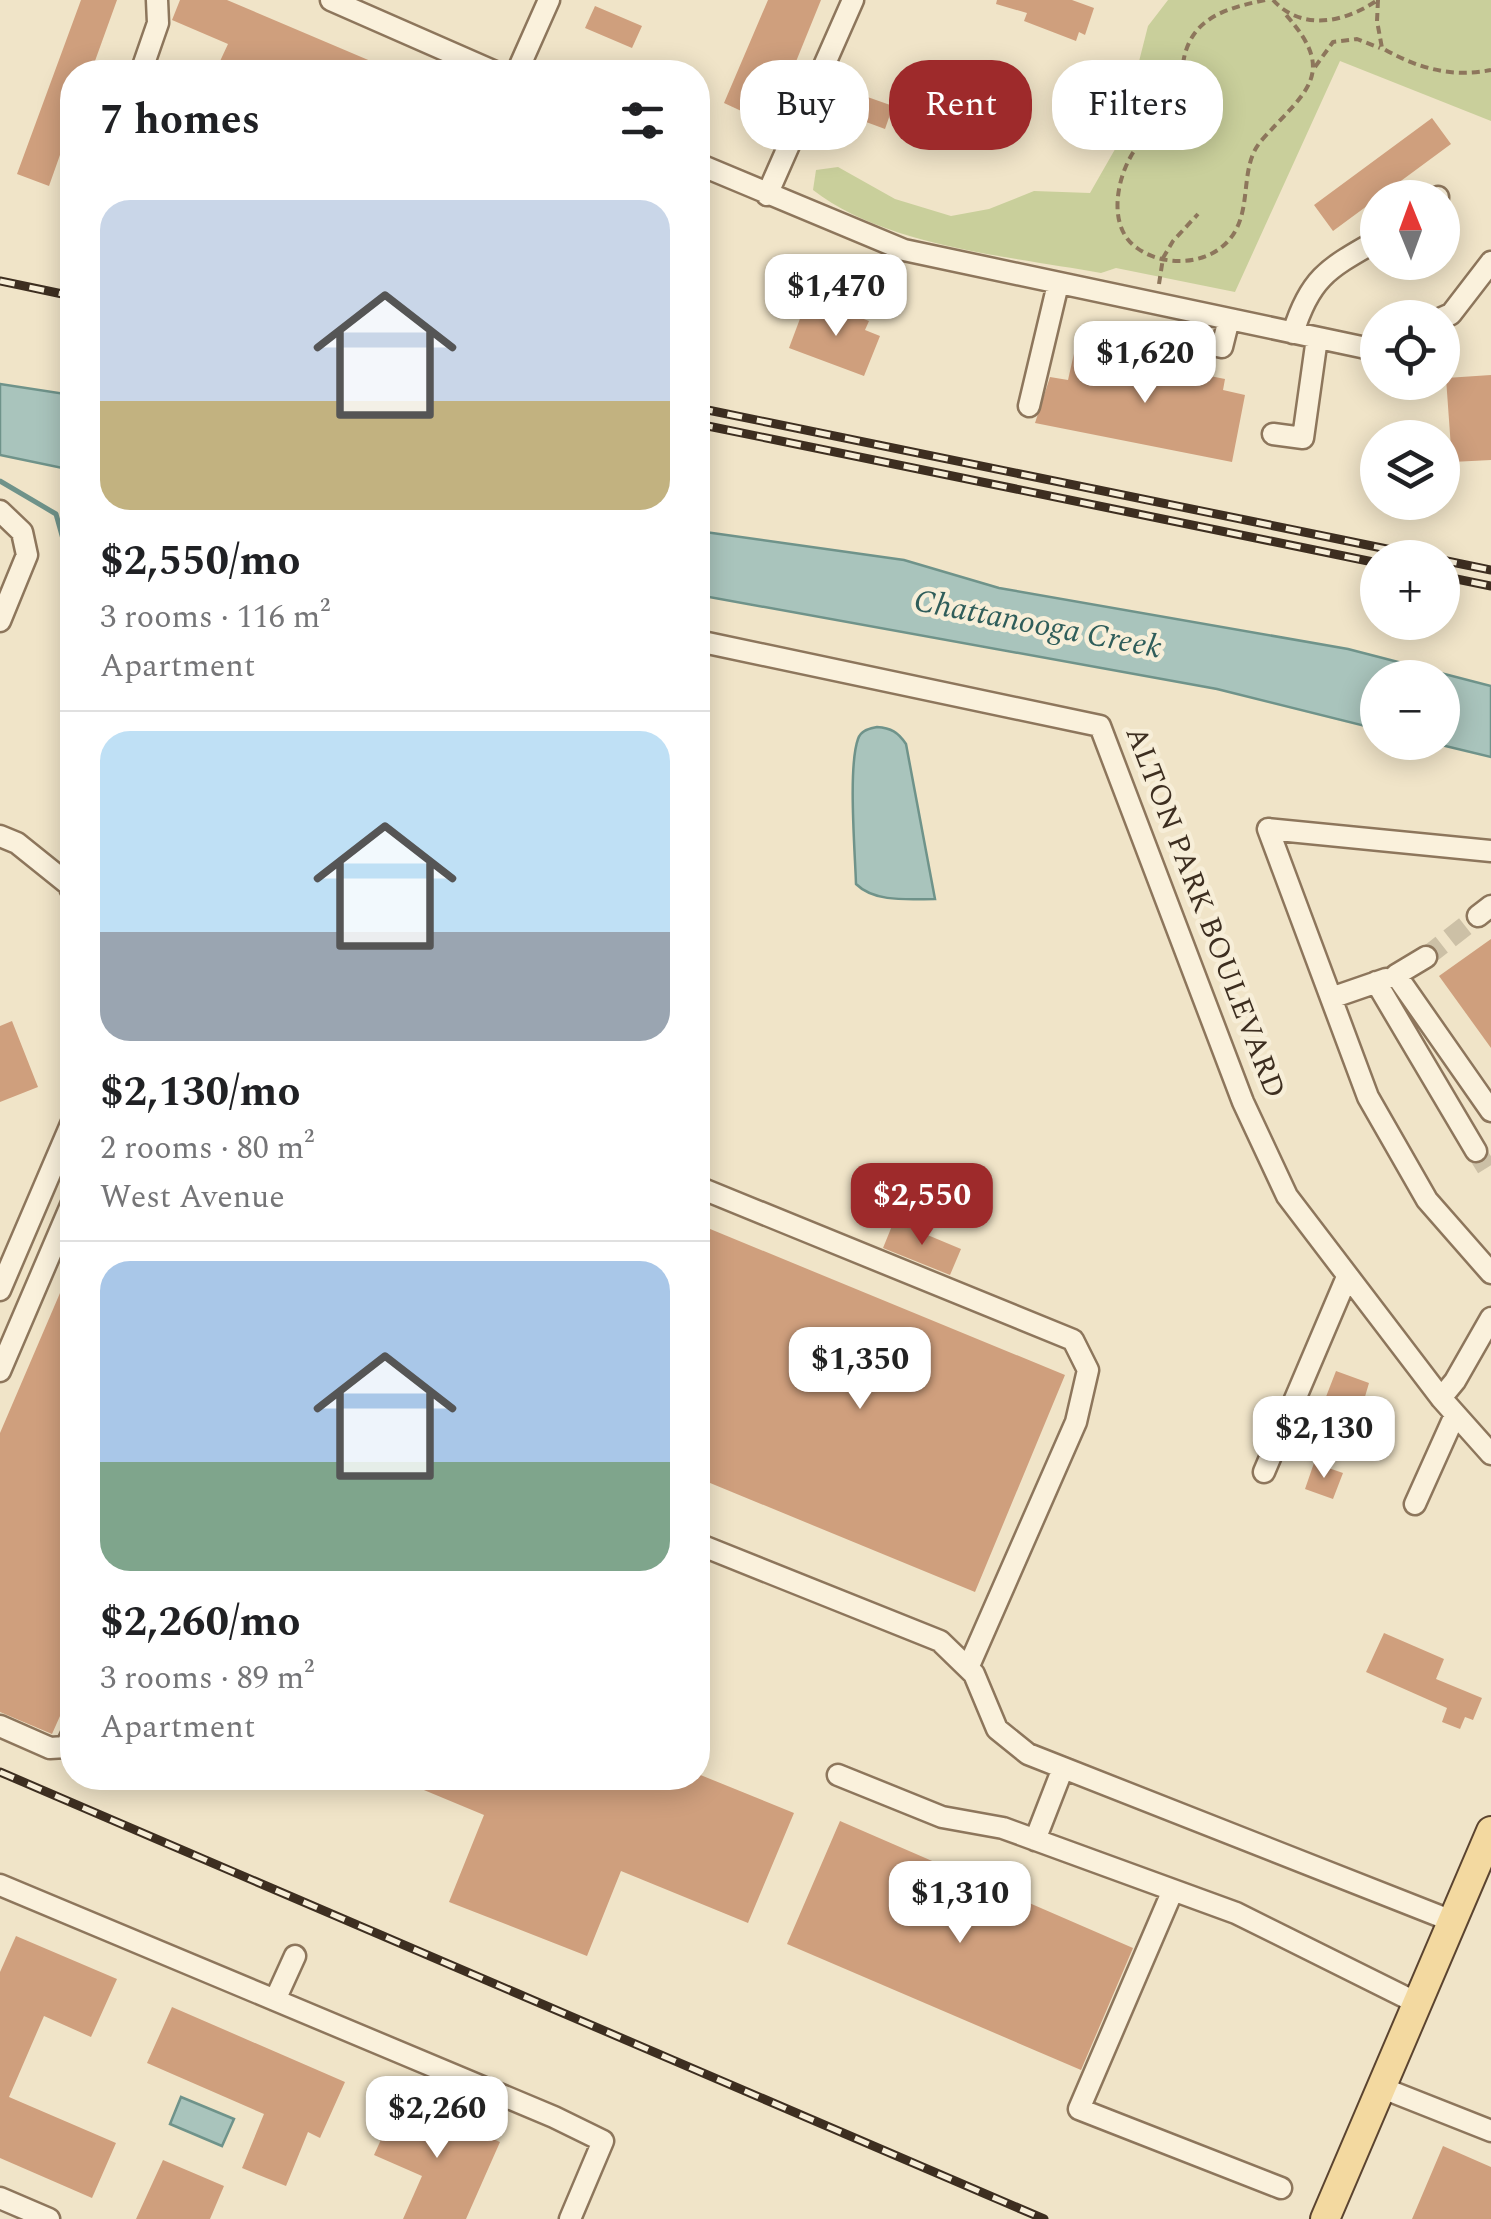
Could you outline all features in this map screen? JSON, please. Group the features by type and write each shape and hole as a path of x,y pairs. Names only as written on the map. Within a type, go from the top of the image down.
{"main road":[{"path":"1325,2219 1491,1831"}],"street":[{"path":"145,60 158,23 158,0"},
{"path":"331,0 468,60"},
{"path":"522,60 549,0"},
{"path":"767,195 852,0"},
{"path":"710,169 904,250 1360,347"},
{"path":"1293,333 1302,302 1316,281 1360,250"},
{"path":"1460,301 1491,262"},
{"path":"1029,406 1058,284"},
{"path":"1174,337 1222,347 1229,319"},
{"path":"1273,434 1302,438 1317,338"},
{"path":"0,511 22,532 27,554 0,621"},
{"name":"ALTON PARK BOULEVARD","path":"710,644 1100,726 1243,1102 1287,1196 1442,1398 1491,1454"},
{"path":"1491,851 1268,828 1368,1098 1428,1200 1491,1273"},
{"path":"0,836 17,842 60,877"},
{"path":"1331,998 1386,979 1426,956"},
{"path":"1386,979 1491,1111"},
{"path":"1386,979 1476,1151"},
{"path":"0,1290 60,1152"},
{"path":"710,1192 1073,1340 1088,1370 1076,1422 968,1668"},
{"path":"2,1360 60,1230"},
{"path":"1264,1472 1348,1277"},
{"path":"1442,1398 1491,1318"},
{"path":"1415,1504 1456,1415"},
{"path":"710,1549 940,1641 974,1674 998,1729 1028,1754 1452,1921"},
{"path":"0,1726 50,1748 60,1747"},
{"path":"1035,1840 1063,1768"},
{"path":"838,1775 942,1818 1003,1828 1236,1914 1416,2002"},
{"path":"0,1886 536,2110 603,2142 570,2219"},
{"path":"1173,1890 1078,2109 1282,2188"},
{"path":"275,2000 295,1956"},
{"path":"1380,2087 1491,2132"},
{"path":"0,2198 50,2219"}],"path":[{"path":"1265,0 1217,12 1196,29 1184,56 1180,107 1132,154 1122,177 1116,202 1123,230 1136,247 1177,262 1212,254 1227,242 1238,226 1246,202 1251,154 1306,91 1315,67 1332,42 1357,40 1448,74 1491,70"},
{"path":"1272,0 1304,35 1315,67"},
{"path":"1286,15 1328,22 1359,13 1378,0"},
{"path":"1378,0 1376,21 1382,48"},
{"path":"1154,304 1163,258 1198,214"}],"green space":[{"path":"1168,0 1491,0 1491,121 1340,61 1235,292 1116,268 1101,273 912,237 842,209 813,190 816,170 838,167 895,199 951,216 989,209 1034,191 1090,193 1115,150 1223,150 1223,60 1139,60 1148,26"}],"water":[{"path":"0,384 60,393 60,468 0,455"},
{"name":"Chattanooga Creek","path":"710,533 904,560 999,588 1348,649 1391,660 1360,660 1360,725 1217,689 710,597"},
{"path":"1460,678 1491,686 1491,757 1460,750"},
{"path":"877,727 894,731 906,744 935,899 883,897 856,884 855,752 861,734"},
{"path":"181,2097 234,2119 222,2146 170,2124"}],"building":[{"path":"81,0 117,0 95,60 60,60 60,155 49,186 17,174"},
{"path":"180,0 227,0 368,60 221,60 228,44 172,20"},
{"path":"768,0 821,0 797,60 742,60"},
{"path":"997,0 1072,0 1094,8 1085,35 1079,32 1076,41 1024,21 1027,13 996,4"},
{"path":"595,6 642,26 632,48 585,28"},
{"path":"740,66 740,110 724,103"},
{"path":"869,98 889,105 885,129 869,123"},
{"path":"1432,118 1451,144 1402,180 1360,180 1360,211 1333,231 1314,205"},
{"path":"822,303 869,321 865,330 880,336 864,376 789,348 804,308 819,313"},
{"path":"1075,349 1225,379 1223,390 1245,395 1232,462 1035,423 1050,377 1068,380"},
{"path":"1491,375 1491,460 1460,462 1460,420 1449,420 1448,400 1460,400 1460,377"},
{"path":"1491,939 1491,1048 1439,976"},
{"path":"12,1021 38,1087 0,1102 0,1026"},
{"path":"894,1221 961,1249 950,1275 883,1248"},
{"path":"710,1229 1065,1375 975,1592 710,1483"},
{"path":"60,1293 60,1716 52,1734 0,1712 0,1433"},
{"path":"1336,1371 1369,1383 1364,1400 1381,1406 1374,1426 1322,1407"},
{"path":"1314,1463 1343,1473 1333,1499 1305,1489"},
{"path":"1384,1633 1444,1659 1436,1679 1482,1698 1473,1720 1465,1717 1460,1729 1442,1722 1447,1708 1366,1672"},
{"path":"710,1779 794,1813 748,1923 621,1871 587,1956 449,1902 484,1815 424,1790 710,1790"},
{"path":"840,1821 1133,1948 1081,2070 787,1944"},
{"path":"16,1936 117,1979 91,2037 44,2016 9,2097 116,2143 92,2198 0,2158 0,1972"},
{"path":"172,2007 345,2082 320,2138 308,2132 286,2186 242,2168 264,2114 147,2063"},
{"path":"400,2098 500,2142 466,2219 403,2219 422,2176 374,2155"},
{"path":"1443,2146 1491,2167 1491,2219 1412,2219"},
{"path":"163,2160 224,2186 210,2219 136,2219"}],"waterway":[{"path":"0,481 56,514 60,528"}],"tunnel":[{"path":"1426,957 1478,916"},
{"path":"1476,1151 1491,1175"}],"railway":[{"path":"0,281 60,294"},
{"path":"710,410 1360,543"},
{"path":"710,426 1360,559"},
{"path":"1460,564 1491,570"},
{"path":"1460,580 1491,586"},
{"path":"0,1772 1044,2219"}]}
